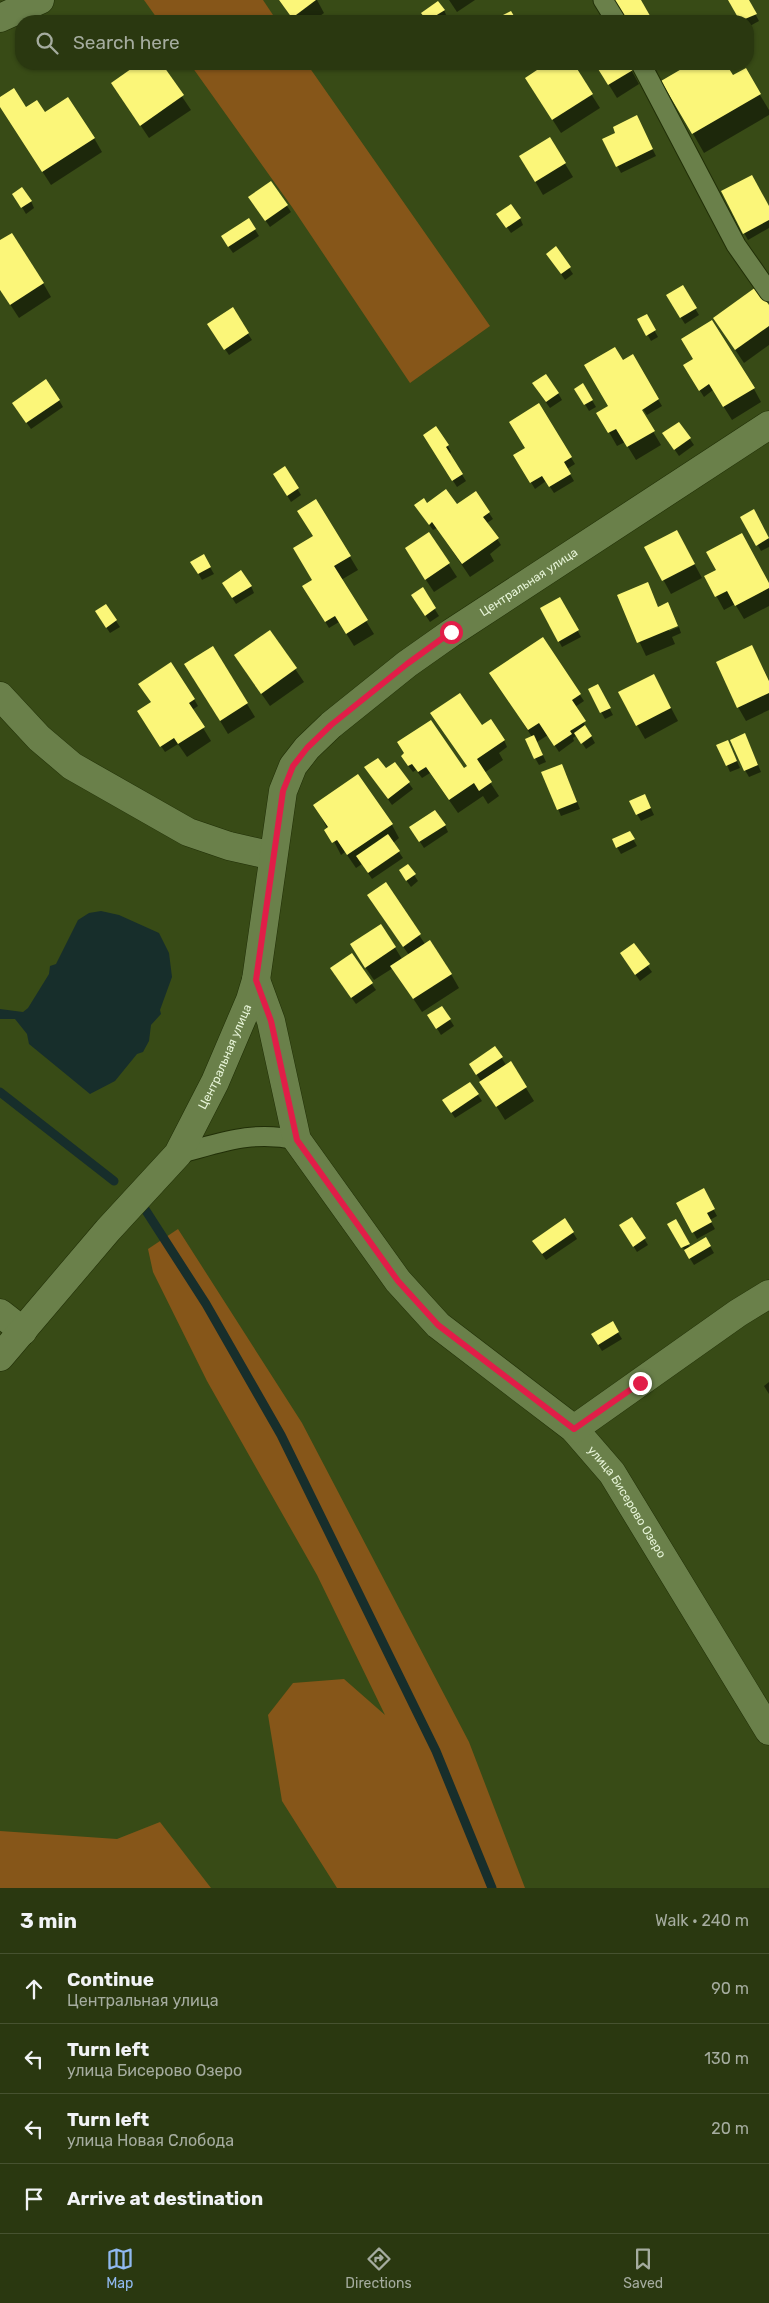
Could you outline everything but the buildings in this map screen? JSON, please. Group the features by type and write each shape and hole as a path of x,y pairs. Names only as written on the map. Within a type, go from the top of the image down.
{"street":[{"path":"0,18 40,0"},
{"name":"Центральная улица","path":"0,1357 108,1230 178,1154 215,1082 250,1000 256,980 283,791 293,766 307,748 331,725 407,664 451,632 769,425"},
{"path":"0,696 39,738 72,766 188,832 229,846 273,856"},
{"name":"улица Бисерово Озеро","path":"256,980 271,1021 297,1140 398,1281 438,1325 574,1429 612,1473 769,1731"},
{"path":"574,1429 738,1313 769,1294"},
{"path":"0,1313 23,1331"}],"lane":[{"path":"603,0 612,15"},
{"path":"644,70 736,245 769,292"},
{"path":"178,1154 243,1137 273,1135 297,1140"}],"shaded area":[{"path":"144,0 263,0 273,15 155,15"},
{"path":"194,70 311,70 490,326 410,383 292,207"},
{"path":"178,1229 302,1423 469,1742 525,1888 337,1888 282,1801 268,1715 293,1683 344,1679 385,1715 317,1575 207,1381 153,1272 148,1249"},
{"path":"160,1822 211,1888 0,1888 0,1831 117,1839"}],"water":[{"path":"101,911 119,915 159,933 169,953 172,977 160,1010 161,1014 151,1025 149,1041 143,1052 137,1054 115,1081 90,1094 29,1044 27,1034 15,1019 0,1019 0,1009 23,1012 28,1008 49,974 50,966 56,964 78,920 89,913"}],"waterway":[{"path":"0,1092 114,1181"},
{"path":"141,1203 206,1304 281,1435 436,1751 492,1888"}],"route":[{"path":"451,632 407,664 331,725 307,748 293,766 283,791 256,980 271,1021 297,1140 398,1281 438,1325 574,1429 640,1383"}]}
